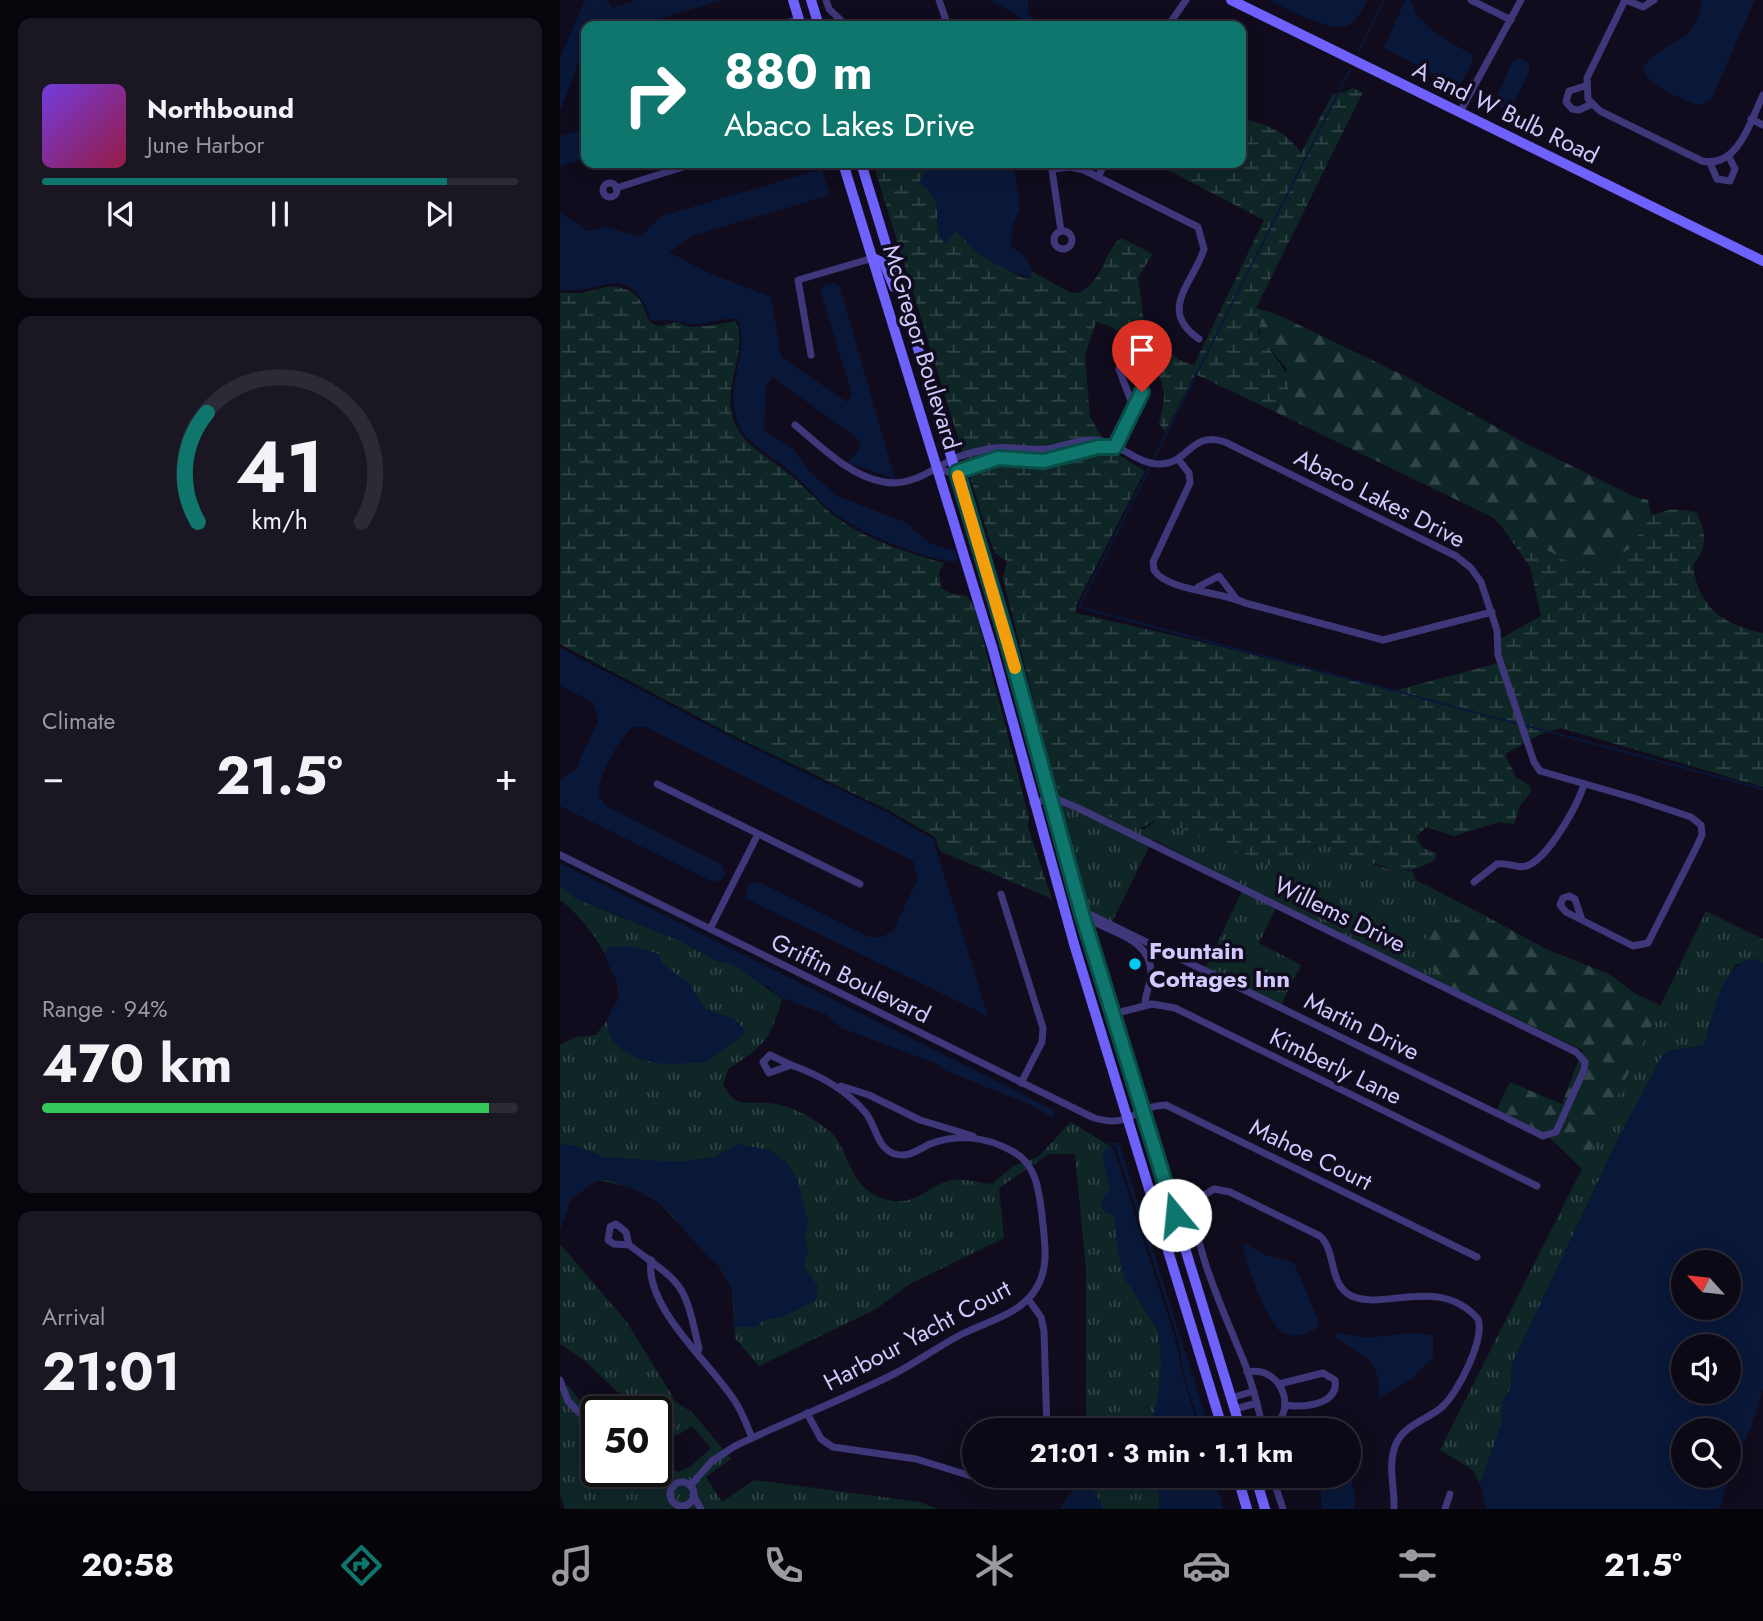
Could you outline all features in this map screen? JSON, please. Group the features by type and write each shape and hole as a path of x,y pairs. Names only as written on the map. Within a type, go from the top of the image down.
{"main road":[{"path":"793,0 799,21"},
{"path":"799,0 807,11 815,12"},
{"path":"811,0 818,21"},
{"name":"A and W Bulb Road","path":"1231,0 1763,261"},
{"name":"McGregor Boulevard","path":"845,168 993,650 1033,803 1219,1418"},
{"name":"McGregor Boulevard","path":"863,168 1004,629 1082,914 1238,1418"},
{"path":"873,258 884,263 896,292 905,305"},
{"path":"1046,847 1052,855 1069,903 1082,914"},
{"path":"1241,1488 1247,1509"},
{"path":"1259,1488 1265,1509"}],"street":[{"path":"826,0 829,9 842,21"},
{"path":"939,0 946,21"},
{"path":"1171,21 1186,0"},
{"path":"1471,0 1511,20"},
{"path":"1460,112 1521,0"},
{"path":"1654,0 1643,7 1625,0 1585,86 1592,104 1609,115 1710,163 1717,179 1730,181 1735,169 1729,157"},
{"path":"815,12 829,9"},
{"path":"1585,86 1569,91 1566,102 1572,109 1579,110 1592,104"},
{"path":"1710,163 1729,157 1763,95"},
{"path":"1751,119 1763,125"},
{"path":"616,188 680,168"},
{"path":"1051,168 1061,231"},
{"path":"1077,168 1192,223 1202,234 1202,256 1178,307 1183,327 1199,339"},
{"path":"1098,177 1102,168"},
{"path":"811,355 798,280 873,258"},
{"path":"1115,447 1134,408 1151,372 1145,363 1127,357 1121,360 1119,369 1134,408"},
{"path":"795,425 851,470 875,480 899,482 938,470 952,459 995,448 1051,449 1095,440 1148,463 1162,464 1178,459 1189,473 1190,483 1155,556 1154,569 1168,583 1236,598 1383,640 1492,612"},
{"name":"Abaco Lakes Drive","path":"1178,459 1205,439 1225,442 1456,556 1477,575 1492,612 1497,630 1497,650 1534,762 1540,771 1691,817 1699,822 1703,830 1648,943 1633,946 1582,920"},
{"path":"938,470 957,472 998,458 1044,461 1098,447 1115,447"},
{"path":"1196,588 1219,576 1236,598"},
{"path":"657,783 859,884"},
{"path":"1474,882 1497,864 1521,867 1535,861 1577,806 1584,784"},
{"path":"1033,803 1049,798"},
{"name":"Willems Drive","path":"1049,798 1090,813 1576,1052 1585,1062 1570,1102"},
{"path":"710,929 758,834"},
{"name":"Griffin Boulevard","path":"560,855 1094,1118 1117,1123 1128,1120"},
{"path":"1002,894 1043,1028 1042,1042 1021,1083"},
{"path":"1082,914 1136,943 1146,953 1151,972 1145,1005"},
{"name":"Martin Drive","path":"1082,914 1091,915 1537,1134 1550,1136 1556,1132 1570,1102"},
{"name":"Kimberly Lane","path":"1113,1014 1145,1005 1160,1004 1181,1011 1536,1186"},
{"name":"Harbour Yacht Court","path":"690,1486 712,1461 752,1438 904,1368 1028,1299 1041,1281 1046,1251 1036,1180 1025,1161 1013,1151 920,1120 869,1095 790,1065"},
{"name":"Harbour Yacht Court","path":"834,1083 867,1115 882,1145 896,1154 912,1154 943,1140 977,1138"},
{"name":"Mahoe Court","path":"1128,1120 1143,1111 1166,1105 1180,1110 1477,1257"},
{"path":"1261,1418 1254,1391 1220,1307 1194,1221 1194,1206 1208,1191 1230,1192 1320,1236 1327,1247 1339,1283 1353,1297 1367,1300 1406,1295 1430,1296 1473,1314 1480,1326 1479,1340 1453,1393 1444,1405 1405,1432 1396,1443 1392,1458 1394,1509"},
{"path":"629,1245 673,1277 682,1290 689,1304 699,1353"},
{"path":"651,1260 649,1272 658,1298 735,1402 752,1438"},
{"path":"1028,1299 1041,1317 1044,1331 1047,1418"},
{"path":"1247,1372 1262,1370 1274,1376 1285,1405 1280,1418"},
{"path":"1279,1384 1323,1373 1335,1381 1335,1391 1326,1400 1304,1406 1285,1405"},
{"path":"560,1380 568,1401 581,1414"},
{"path":"1231,1398 1254,1391"},
{"path":"1235,1409 1257,1403"},
{"path":"807,1413 821,1439 833,1447 916,1460 962,1474"},
{"path":"693,1495 684,1507 675,1504 671,1498 674,1486 684,1483 690,1486 701,1509"},
{"path":"1276,1488 1283,1509"},
{"path":"1444,1509 1450,1494"}],"green space":[{"path":"1352,88 1363,92 1256,308 1274,313 1262,318 1258,332 1289,377 1287,392 1278,404 1269,409 1195,374 1165,432 1159,423 1164,395 1149,359 1130,339 1096,322 1085,355 1090,417 1109,449 1145,471 1076,605 1076,613 1211,644 1393,691 1502,662 1500,639 1541,616 1530,567 1502,527 1581,568 1595,572 1629,549 1651,515 1673,509 1696,512 1704,533 1701,552 1693,565 1701,593 1715,612 1725,619 1763,633 1763,787 1561,728 1539,735 1505,754 1516,777 1530,786 1531,792 1520,806 1514,824 1499,822 1454,836 1426,827 1416,837 1423,848 1437,853 1435,860 1419,867 1399,870 1376,863 1368,866 1332,843 1313,846 1271,866 1160,818 1139,829 1055,787 1003,578 1007,561 995,553 988,535 875,168 936,168 926,187 938,205 937,226 952,234 956,231 974,250 1023,278 1031,279 1031,271 1071,293 1079,293 1088,287 1115,243 1121,238 1153,254 1138,277 1145,331 1179,360 1194,365 1264,220 1164,168 1246,168 1246,120 1275,130 1289,139 1301,153 1333,94"},
{"path":"611,286 637,296 650,322 659,326 677,322 690,327 707,326 736,321 739,344 730,403 736,425 747,441 843,522 885,544 944,563 939,572 941,588 952,594 967,596 975,608 1029,818 1028,827 1052,899 940,851 935,837 890,811 730,734 560,644 560,293 582,293"},
{"path":"1274,313 1407,377 1521,441 1635,497 1648,500 1651,515 1629,549 1595,572 1581,568 1502,527 1494,518 1269,409 1278,405 1287,369 1262,339 1258,324 1262,318"},
{"path":"1057,788 1139,829 1144,829 1160,818 1271,866 1313,846 1332,843 1381,867 1412,871 1416,880 1495,921 1460,919 1440,981 1277,906 1259,943 1301,965 1279,1009 1205,969 1244,887 1153,839 1112,922 1086,912"},
{"path":"560,886 577,899 678,940 717,961 733,964 782,999 774,1024 764,1041 728,1069 723,1085 737,1101 783,1106 821,1124 835,1137 856,1178 874,1195 899,1201 916,1197 954,1180 992,1184 1013,1166 1038,1157 1071,1122 1113,1148 1175,1339 1182,1375 1195,1418 1086,1418 1086,1269 1075,1154 1049,1154 999,1188 1004,1238 910,1284 876,1309 759,1366 735,1338 732,1288 718,1264 657,1201 633,1188 597,1180 571,1199 560,1229 560,1045 576,1037 596,1035 615,1009 618,987 615,974 600,944 579,917 560,900"},
{"path":"1706,911 1763,939 1763,963 1755,959 1735,965 1714,1011 1704,1046 1670,1050 1622,1131 1512,1364 1511,1388 1502,1403 1501,1425 1480,1484 1473,1470 1440,1450 1582,1169"},
{"path":"1460,919 1495,921 1546,949 1609,974 1634,993 1661,1006 1582,1169 1550,1138 1496,1111 1510,1082 1562,1104 1582,1050 1441,982 1422,949 1430,928"},
{"path":"560,1244 626,1321 676,1402 693,1413 731,1459 706,1477 722,1502 754,1480 920,1502 938,1509 565,1509 560,1494 560,1389 568,1385 581,1402 581,1487 672,1487 672,1468 678,1472 690,1467 711,1448 692,1426 678,1435 672,1435 672,1396 622,1396 585,1361 560,1344"},
{"path":"1075,1488 1217,1488 1223,1509 1060,1509"}],"water":[{"path":"585,0 606,0 612,8 637,0 722,0 653,21 581,21 581,55 560,111 560,58"},
{"path":"991,0 1028,0 1028,13 1039,21 1026,21"},
{"path":"1270,0 1368,0 1354,21 1340,27 1308,19"},
{"path":"1405,0 1410,0 1428,27 1472,55 1472,62 1461,84 1443,79 1384,48"},
{"path":"1702,0 1755,0 1711,100 1701,105 1662,89 1646,75 1644,68 1657,53 1689,32 1699,15"},
{"path":"1519,58 1529,63 1529,72 1512,107 1504,108 1497,105 1496,98 1513,61"},
{"path":"581,130 581,160 560,166 560,136"},
{"path":"1015,168 1020,208 1012,227 1011,247 1027,260 1031,279 997,265 974,250 956,231 946,243 938,231 934,199 929,190 919,183 927,170"},
{"path":"822,169 830,195 692,236 669,252 704,271 771,297 781,357 847,402 852,395 821,292 823,286 835,283 840,287 895,479 848,463 861,447 858,439 773,377 766,385 764,430 793,449 812,474 837,496 905,522 929,543 955,551 958,559 953,562 908,550 846,521 828,508 793,474 755,446 738,423 733,401 741,341 737,318 698,324 652,321 643,301 624,284 560,290 560,212 587,231 607,227 640,237 662,216"},
{"path":"560,648 729,736 888,813 933,839 988,1016 745,898 749,884 759,882 869,937 880,938 893,931 918,878 913,861 646,727 633,727 617,746 601,780 600,798 608,807 721,864 725,873 721,880 713,882 560,806 560,780 576,769 599,719 593,703 560,685"},
{"path":"560,863 1055,1111 1053,1118 1033,1106 942,1069 940,1065 841,1028 827,1015 777,996 768,986 762,985 733,964 717,961 678,940 577,899 560,886"},
{"path":"629,946 659,954 662,964 689,983 705,1009 735,1019 745,1030 743,1035 705,1063 658,1063 638,1058 620,1048 613,1041 607,1022 619,992 605,953 610,947"},
{"path":"1755,959 1763,963 1763,1389 1752,1425 1741,1448 1741,1418 1671,1418 1671,1488 1726,1488 1719,1509 1486,1509 1480,1484 1501,1425 1502,1403 1511,1388 1512,1364 1622,1131 1662,1056 1670,1050 1704,1046 1720,993 1734,970 1743,962"},
{"path":"1108,1143 1119,1143 1206,1418 1198,1418 1184,1375 1178,1339 1116,1147"},
{"path":"560,1144 577,1146 603,1157 677,1162 715,1157 738,1144 770,1150 787,1163 797,1179 808,1221 805,1239 808,1251 804,1266 818,1287 816,1300 782,1317 766,1319 756,1327 733,1327 735,1319 732,1288 722,1269 670,1213 650,1196 610,1180 597,1180 571,1199 560,1229"},
{"path":"1109,1146 1113,1148 1175,1339 1182,1375 1195,1418 1152,1418 1158,1398 1161,1361 1158,1331 1125,1279 1117,1247 1114,1216 1104,1212 1101,1206 1110,1189 1102,1155"},
{"path":"1244,1242 1263,1254 1294,1263 1319,1322 1317,1328 1295,1335 1281,1332 1263,1303 1251,1274"},
{"path":"1338,1333 1367,1338 1408,1333 1433,1335 1433,1358 1412,1379 1378,1398 1379,1385 1375,1368 1364,1356 1339,1340 1336,1336"},
{"path":"1075,1488 1092,1488 1104,1509 1060,1509"},
{"path":"1157,1488 1217,1488 1223,1509 1159,1509"},
{"path":"1320,1488 1353,1488 1355,1509 1322,1509"}],"waterway":[{"path":"1359,51 1384,0"},
{"path":"1153,460 1350,70"},
{"path":"1151,465 1079,607 1519,724"},
{"path":"1524,725 1763,789"}],"slow traffic":[{"path":"958,476 1015,668"}],"place":[{"name":"Fountain Cottages Inn","path":"1135,964"}],"route":[{"path":"1142,392 1115,447 1098,447 1061,459 1044,461 998,458 957,472 1004,629 1054,819 1175,1215"}]}
